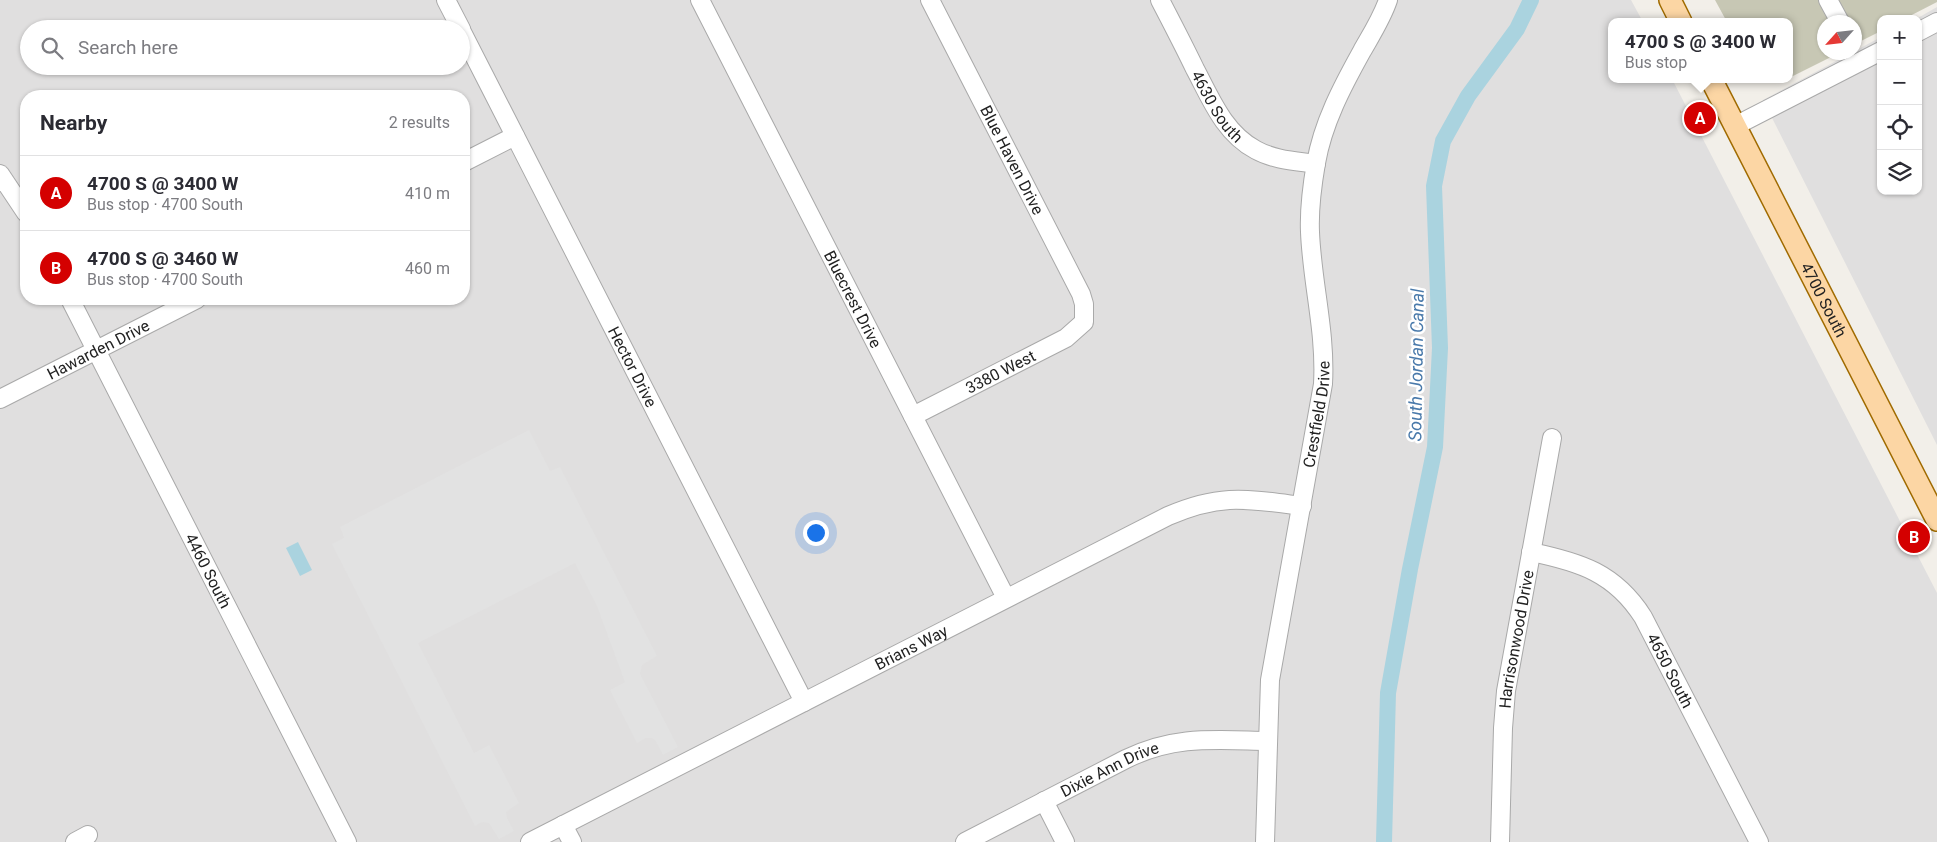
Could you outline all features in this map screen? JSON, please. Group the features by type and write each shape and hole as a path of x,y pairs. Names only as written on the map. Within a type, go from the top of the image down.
{"main road":[{"path":"1670,0 1680,18"},
{"name":"4700 South","path":"1713,83 1937,520"}],"street":[{"name":"Hector Drive","path":"446,0 456,20"},
{"name":"Bluecrest Drive","path":"700,0 1006,598"},
{"name":"Blue Haven Drive","path":"930,0 1081,294 1084,304 1084,322"},
{"name":"4630 South","path":"1160,0 1211,100 1229,129 1248,146 1258,152 1280,159 1316,164"},
{"name":"Crestfield Drive","path":"1265,842 1270,680 1321,403 1324,364 1324,344 1310,232 1311,197 1316,164 1326,125 1388,0"},
{"path":"1828,0 1836,15"},
{"path":"1922,30 1937,22"},
{"name":"Hector Drive","path":"470,47 804,702"},
{"path":"1862,56 1877,52"},
{"path":"1735,126 1852,60"},
{"path":"470,159 515,136"},
{"path":"0,174 20,204"},
{"name":"4460 South","path":"73,305 347,842"},
{"name":"Hawarden Drive","path":"0,399 185,305"},
{"name":"3380 West","path":"913,416 1066,338 1084,322"},
{"name":"Harrisonwood Drive","path":"1500,842 1505,700 1552,438"},
{"name":"Brians Way","path":"530,842 1190,506 1215,500 1237,499 1302,506"},
{"name":"4650 South","path":"1531,552 1576,562 1590,568 1615,584 1635,605 1648,625 1759,842"},
{"name":"Dixie Ann Drive","path":"965,842 1139,753 1166,744 1196,740 1268,741"},
{"path":"1044,801 1065,842"},
{"path":"563,825 572,842"}],"shaded area":[{"path":"0,0 1631,0 1641,18 1608,18 1608,83 1674,83 1937,593 1937,842 0,842"},
{"path":"1715,0 1937,0 1937,2 1912,15 1877,15 1877,33 1862,40 1862,15 1817,15 1817,60 1825,60 1793,76 1793,18 1725,18"},
{"path":"1937,7 1937,445 1763,100 1838,60 1862,60 1862,47 1877,39 1877,195 1922,195 1922,16"},
{"path":"529,430 550,471 560,467 657,656 642,665 640,674 678,747 663,755 652,738 646,738 637,743 610,690 625,682 597,606 575,563 418,643 474,753 489,745 519,803 506,812 514,831 499,839 489,823 482,822 475,826 332,544 344,538 340,527"}],"water":[{"path":"298,542 312,570 300,576 286,548"}],"waterway":[{"name":"South Jordan Canal","path":"1384,842 1388,693 1410,569 1435,447 1440,348 1434,186 1443,141 1468,96 1517,29 1531,0"}],"place":[{"name":"4700 S @ 3400 W","path":"1700,118"},
{"name":"4700 S @ 3460 W","path":"1914,537"}]}
